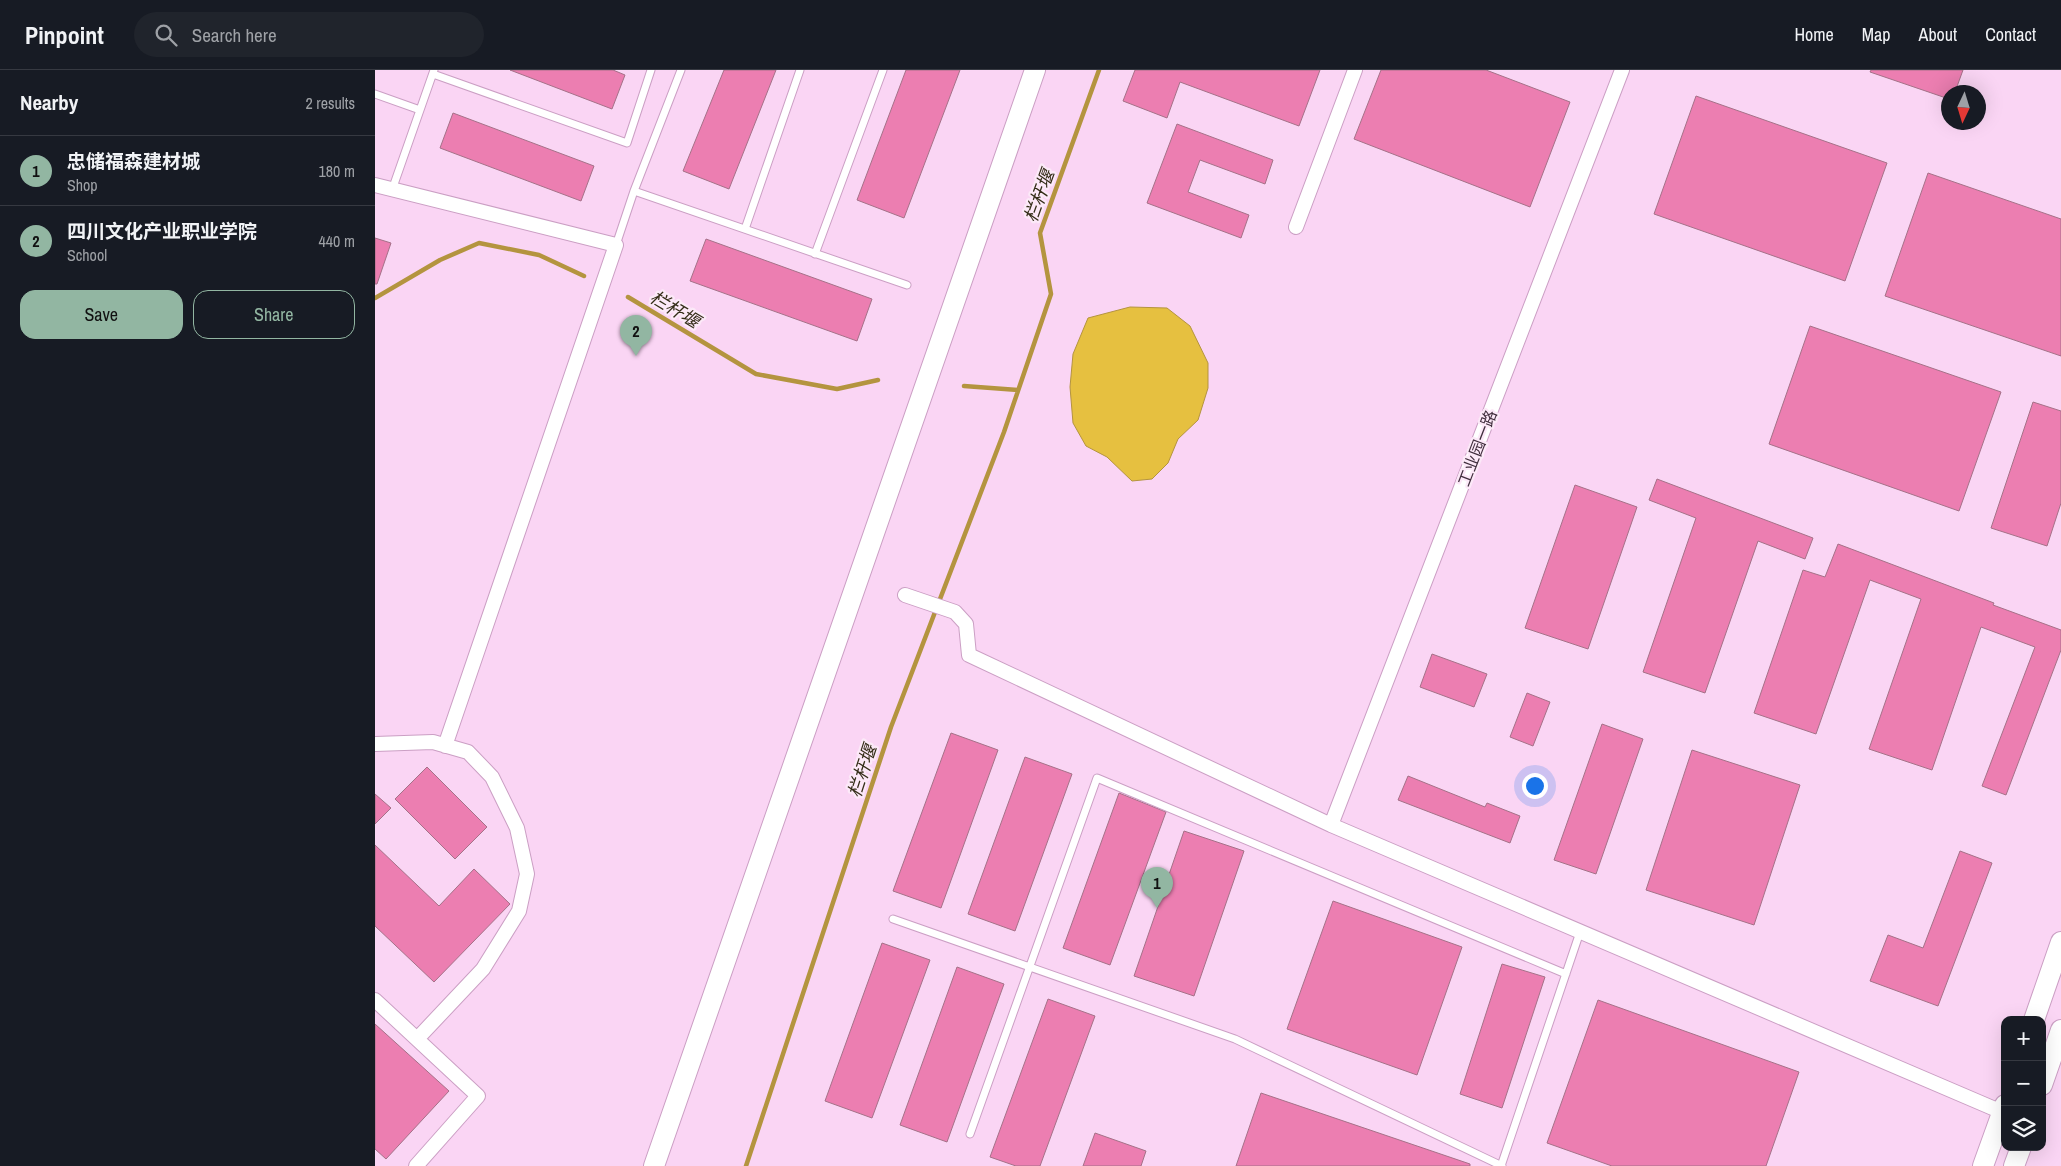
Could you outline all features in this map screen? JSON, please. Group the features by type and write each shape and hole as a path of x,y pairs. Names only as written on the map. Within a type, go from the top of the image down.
{"street":[{"path":"655,1166 1035,70"},
{"path":"1296,227 1355,70"},
{"name":"工业园一路","path":"1331,825 1622,70"},
{"path":"375,185 617,245 445,746"},
{"path":"905,595 955,612 966,624 969,655 1331,825 1580,932 2001,1108"},
{"path":"375,744 433,742 468,752 492,777 517,828 527,874 519,911 483,969 417,1039"},
{"path":"2035,1016 2061,942"},
{"path":"375,1000 478,1096 416,1166"},
{"path":"2046,1073 2061,1030"},
{"path":"1983,1166 2001,1115"},
{"path":"2014,1166 2020,1151"}],"lane":[{"path":"391,190 433,72 627,143 651,70"},
{"path":"617,245 634,191 681,70"},
{"path":"745,229 800,70"},
{"path":"815,254 883,70"},
{"path":"375,94 420,110"},
{"path":"634,191 907,286"},
{"path":"970,1134 1097,778 1566,974"},
{"path":"893,920 1235,1039 1501,1166 1580,932"}],"shaded area":[{"path":"1130,307 1167,308 1190,326 1208,363 1208,388 1198,420 1178,439 1168,463 1152,479 1132,481 1107,457 1086,446 1073,423 1070,387 1073,354 1088,318"}],"building":[{"path":"510,70 613,70 625,75 612,109"},
{"path":"724,70 776,70 729,189 683,171"},
{"path":"906,70 960,70 904,218 857,200"},
{"path":"1135,70 1320,70 1299,126 1180,82 1167,118 1123,101"},
{"path":"1381,70 1486,70 1570,102 1530,207 1354,139"},
{"path":"1871,70 1963,70 1958,85 1941,85 1941,96 1870,72"},
{"path":"1696,96 1887,163 1845,281 1654,214"},
{"path":"453,113 594,166 581,201 440,148"},
{"path":"1177,124 1273,160 1265,184 1200,160 1188,192 1249,215 1241,238 1147,203"},
{"path":"1928,173 2061,219 2061,356 1885,296"},
{"path":"375,238 391,243 377,284 375,284"},
{"path":"706,239 872,299 857,341 690,281"},
{"path":"1810,326 2001,392 1959,511 1769,444"},
{"path":"2033,402 2061,411 2061,503 2047,546 1991,528"},
{"path":"1657,479 1813,538 1805,559 1758,541 1705,693 1643,672 1696,518 1649,500"},
{"path":"1575,485 1637,507 1588,649 1525,628"},
{"path":"1838,544 2061,630 2061,650 2006,795 1982,786 2035,647 1981,627 1932,770 1869,749 1921,599 1870,580 1816,734 1754,713 1803,570 1825,577"},
{"path":"1432,654 1487,674 1474,707 1420,687"},
{"path":"1527,693 1550,702 1533,746 1510,737"},
{"path":"1602,724 1643,739 1596,874 1554,860"},
{"path":"951,733 998,750 941,908 893,891"},
{"path":"1692,750 1800,785 1754,925 1646,890"},
{"path":"1025,757 1072,774 1015,931 968,914"},
{"path":"427,767 487,827 455,859 395,799"},
{"path":"1408,776 1485,807 1487,803 1520,816 1510,843 1398,800"},
{"path":"1119,793 1166,812 1110,965 1063,948"},
{"path":"375,794 391,808 375,824"},
{"path":"1184,831 1244,851 1194,996 1134,976"},
{"path":"375,845 439,906 474,869 510,904 434,982 375,926"},
{"path":"1960,851 1992,863 1938,1006 1870,981 1888,935 1923,948"},
{"path":"1333,901 1462,947 1417,1075 1287,1029"},
{"path":"882,943 930,960 872,1118 825,1101"},
{"path":"1502,964 1545,977 1502,1108 1460,1094"},
{"path":"957,967 1004,984 947,1142 900,1125"},
{"path":"1048,999 1095,1016 1040,1166 1016,1166 990,1157"},
{"path":"1598,1000 1799,1072 1766,1166 1612,1166 1547,1143"},
{"path":"375,1024 449,1091 386,1159 375,1149"},
{"path":"1261,1093 1470,1164 1470,1166 1236,1166"},
{"path":"1095,1133 1146,1151 1141,1166 1083,1166"}],"waterway":[{"name":"栏杆堰","path":"746,1166 891,727 1004,432 1051,294 1040,233 1099,70"},
{"name":"栏杆堰","path":"375,298 440,260 479,243 539,255 584,276"},
{"name":"栏杆堰","path":"628,297 756,374 837,389 878,380"},
{"name":"栏杆堰","path":"964,386 1018,390"}],"place":[{"name":"四川文化产业职业学院","path":"636,356"},
{"name":"忠储福森建材城","path":"1157,908"}]}
